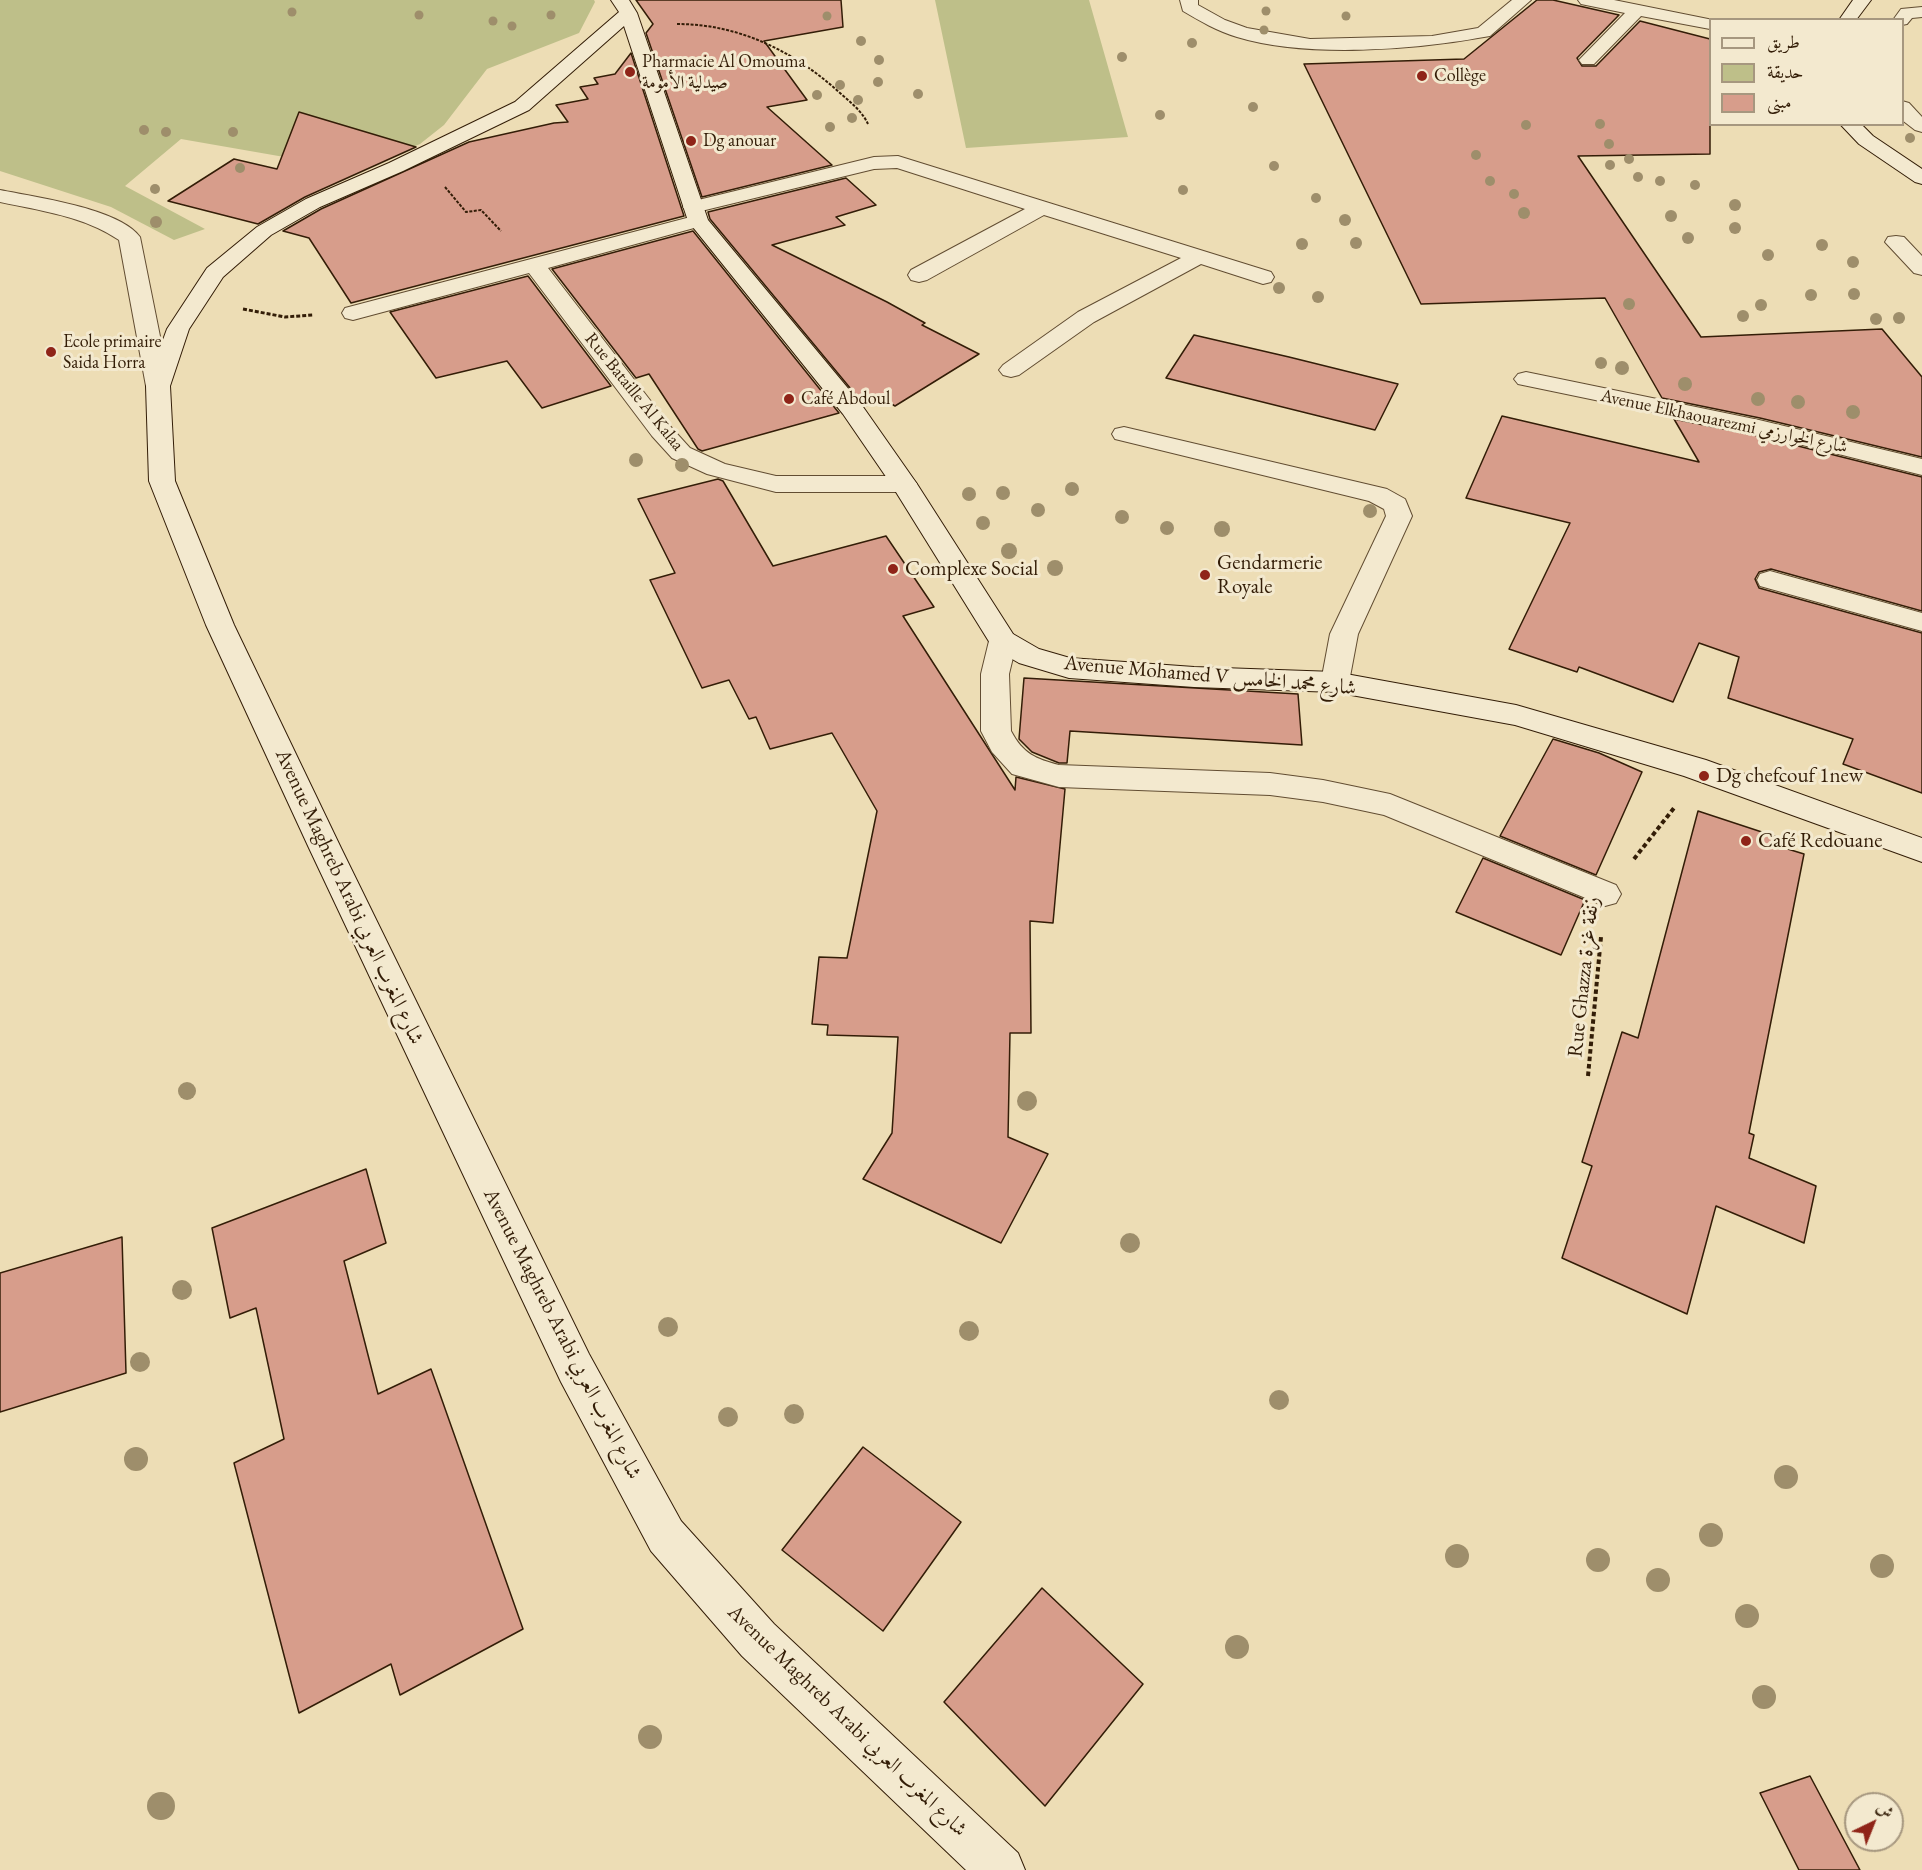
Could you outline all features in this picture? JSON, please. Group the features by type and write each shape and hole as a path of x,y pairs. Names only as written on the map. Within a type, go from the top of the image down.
{"street":[{"path":"1189,0 1190,7 1243,33 1310,44 1432,41 1484,32 1522,0"},
{"path":"1587,0 1709,24"},
{"path":"1848,18 1862,0"},
{"path":"1588,60 1637,10"},
{"path":"1903,18 1908,13 1922,12"},
{"name":"Avenue Maghreb Arabi شارع المغرب العربي","path":"627,14 522,106 313,203 264,231 215,273 178,329 158,386 162,482 220,625 575,1368 666,1536 758,1640 1001,1870"},
{"name":"Avenue Mohamed V شارع محمد الخامس","path":"627,14 695,214 852,409 904,484 1003,641 1029,656 1069,668 1194,677 1335,682 1516,715 1695,768 1922,850"},
{"path":"1904,111 1922,126"},
{"path":"1851,126 1866,140 1922,178"},
{"path":"353,313 535,266 695,214 874,163 887,162 898,162 922,168 1263,277"},
{"path":"0,196 76,212 106,222 129,237 158,386"},
{"path":"920,275 1043,207"},
{"path":"1896,242 1922,268"},
{"path":"1011,370 1086,317 1199,257"},
{"name":"Rue Bataille Al Kalaa","path":"535,266 661,431 681,453 716,469 776,484 904,484"},
{"name":"Avenue Elkhaouarezmi شارع الخوارزمي","path":"1526,379 1760,427 1922,467"},
{"path":"1124,434 1378,495 1395,505 1399,516 1344,634 1335,682"},
{"path":"1770,580 1922,622"},
{"path":"1003,641 995,674 996,731 1003,745 1023,766 1059,776 1270,784 1323,791 1390,806 1605,894"}],"path":[{"path":"627,14 713,27 753,39 798,59 863,114 887,162"},
{"path":"418,156 466,212 481,210 535,266"},
{"path":"197,300 285,317 353,313"},
{"name":"Rue Ghazza زنقة غزة","path":"1588,1076 1605,894 1693,785 1695,768"}],"green space":[{"path":"0,0 594,0 595,2 579,33 487,69 444,125 420,144 359,170 181,139 125,186 205,229 174,240 111,207 0,171"},
{"path":"935,0 1089,0 1128,137 966,148"}],"building":[{"path":"636,0 841,0 843,27 764,41 807,100 767,107 832,165 702,197 646,33 653,24"},
{"path":"1537,0 1553,0 1619,15 1577,58 1582,66 1596,66 1640,21 1709,39 1710,154 1578,156 1701,337 1882,329 1922,377 1922,457 1760,418 1662,398 1605,298 1421,304 1304,64 1464,59"},
{"path":"631,53 684,216 351,303 309,238 283,231 321,209 469,142 568,122 556,105 588,99 580,87 598,84 594,78 615,74"},
{"path":"299,112 416,147 305,197 258,224 168,201 234,159 277,169"},
{"path":"846,178 876,205 836,217 845,225 772,245 887,302 925,323 922,325 979,354 895,406 885,400 865,406 710,219 708,212"},
{"path":"693,231 839,413 702,451 698,449 649,374 636,378 552,269"},
{"path":"528,276 611,386 542,408 507,361 436,378 390,312"},
{"path":"1194,335 1398,384 1375,430 1166,378"},
{"path":"1502,416 1699,462 1674,419 1758,436 1922,477 1922,611 1771,569 1759,572 1755,579 1759,588 1922,633 1922,793 1843,764 1853,739 1728,698 1739,657 1699,643 1673,702 1579,667 1577,672 1509,649 1570,523 1466,498"},
{"path":"718,479 723,481 773,566 886,536 934,607 903,616 1015,790 1016,777 1065,789 1053,923 1030,921 1031,1033 1010,1033 1008,1137 1048,1154 1001,1243 863,1179 892,1133 898,1037 827,1035 828,1025 812,1024 819,957 847,958 877,811 832,733 770,749 756,717 749,719 729,680 702,688 650,580 675,573 638,499"},
{"path":"1024,678 1298,694 1302,745 1070,731 1067,763 1059,763 1032,752 1019,739"},
{"path":"1553,739 1599,753 1642,772 1596,875 1500,836"},
{"path":"1698,811 1780,838 1778,846 1804,854 1749,1133 1754,1135 1749,1158 1816,1186 1804,1243 1716,1206 1687,1314 1562,1258 1592,1166 1582,1162 1622,1032 1638,1038"},
{"path":"1483,858 1585,900 1561,955 1456,912"},
{"path":"366,1169 386,1243 344,1261 378,1394 431,1369 523,1629 400,1695 391,1664 299,1713 234,1463 284,1439 256,1308 230,1318 212,1228"},
{"path":"122,1237 126,1373 0,1412 0,1273"},
{"path":"863,1447 961,1522 883,1631 782,1550"},
{"path":"1042,1588 1143,1684 1045,1806 944,1702"},
{"path":"1810,1776 1844,1840 1844,1852 1850,1852 1860,1870 1799,1870 1760,1793"}],"place":[{"name":"Pharmacie Al Omouma صيدلية الأمومة","path":"630,72"},
{"name":"Collège","path":"1422,76"},
{"name":"Dg anouar","path":"691,141"},
{"name":"Ecole primaire Saida Horra","path":"51,352"},
{"name":"Café Abdoul","path":"789,399"},
{"name":"Complexe Social","path":"893,569"},
{"name":"Gendarmerie Royale","path":"1205,575"},
{"name":"Dg chefcouf 1new","path":"1704,776"},
{"name":"Café Redouane","path":"1746,841"}]}
